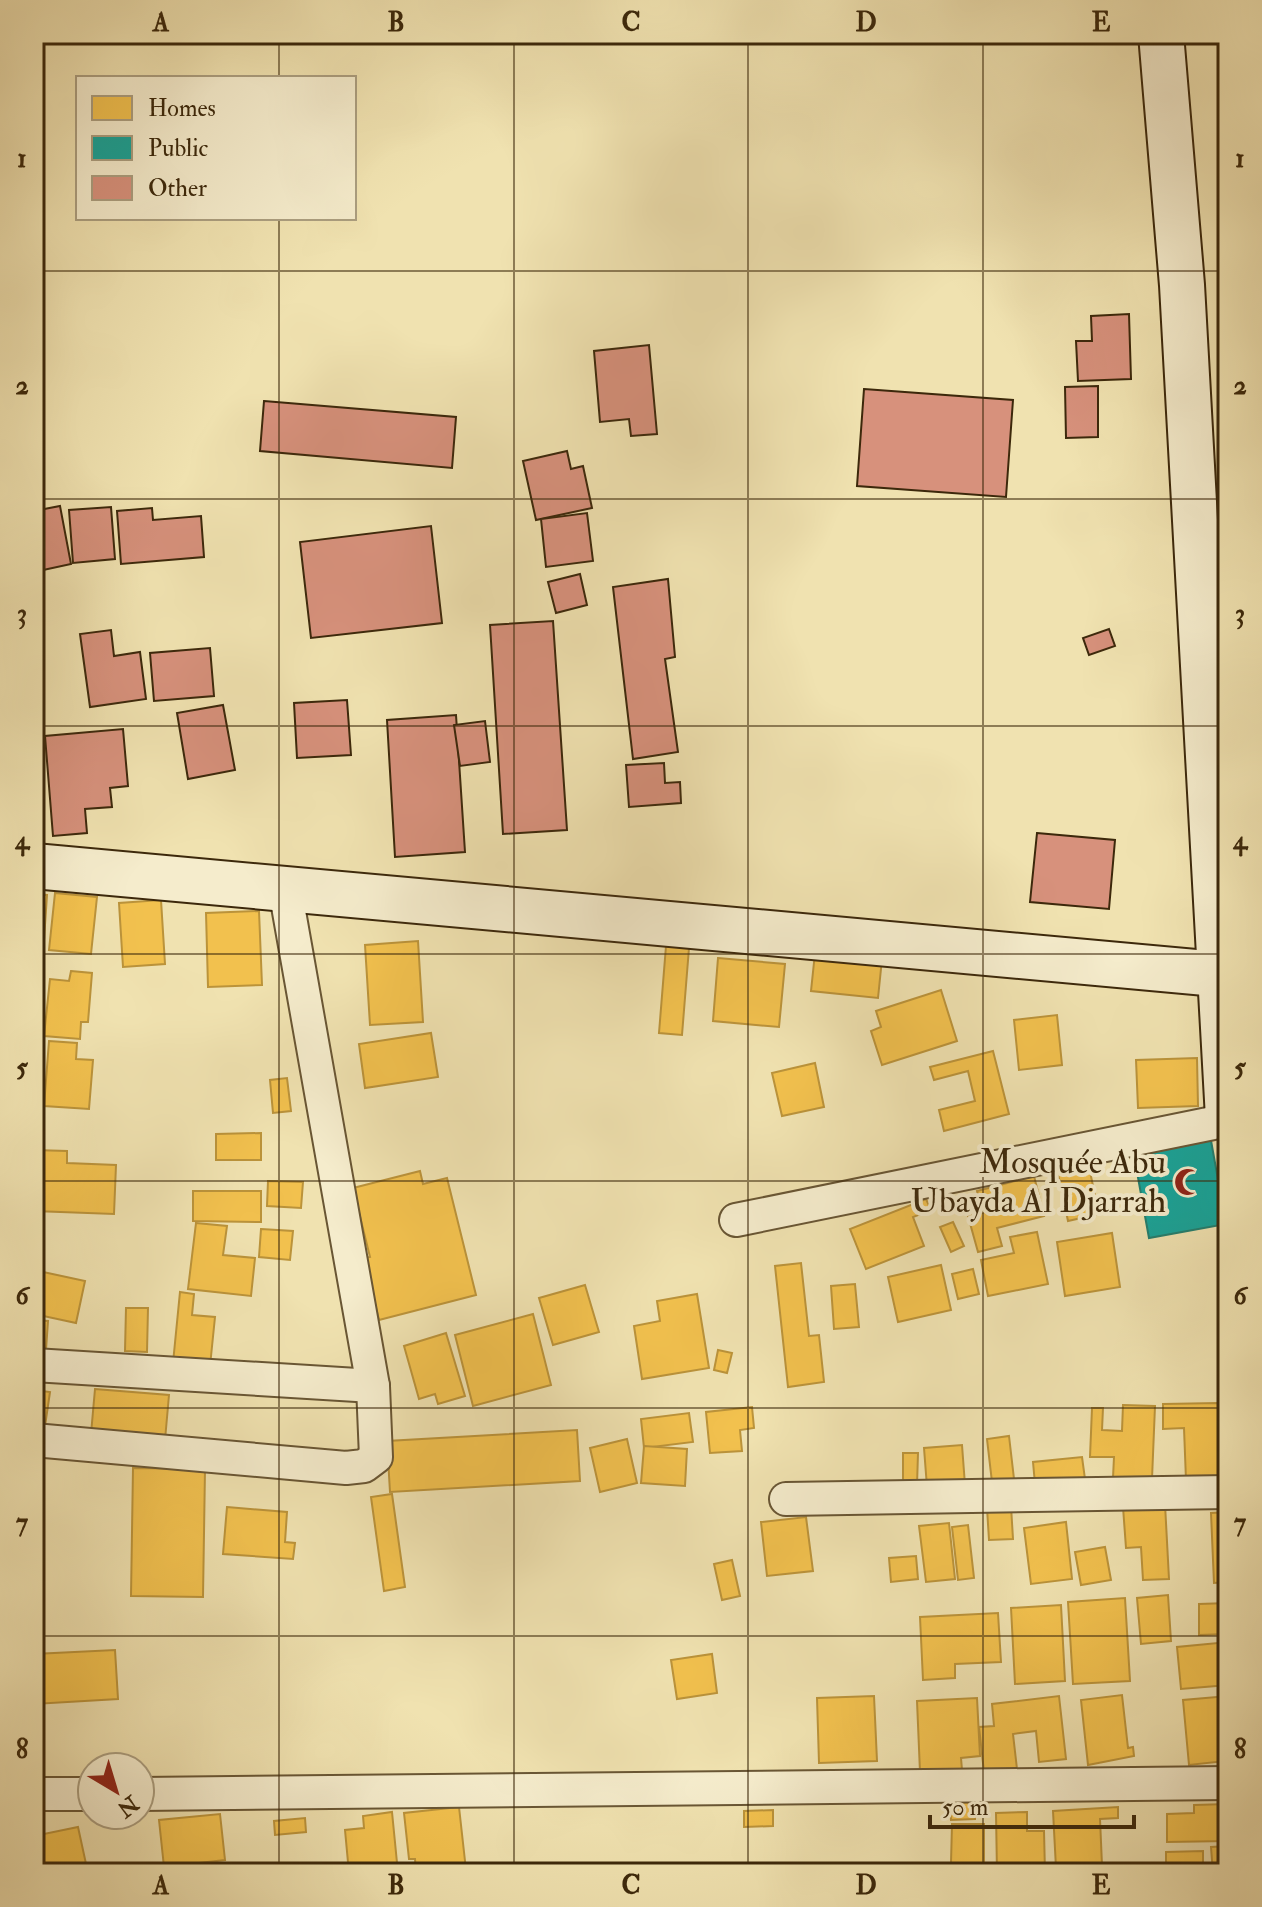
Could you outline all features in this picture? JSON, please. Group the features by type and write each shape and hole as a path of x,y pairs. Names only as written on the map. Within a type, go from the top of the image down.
{"street":[{"path":"736,1220 1228,1119 1224,975 1182,285 1161,34"},
{"path":"34,866 1224,975"},
{"path":"34,1440 346,1468 364,1466 376,1457 373,1386 285,889"},
{"path":"34,1365 373,1386"},
{"path":"786,1499 1228,1492"},
{"path":"156,1794 1228,1783"},
{"path":"34,1794 76,1794"}],"building: Homes":[{"path":"55,893 97,897 91,954 49,950"},
{"path":"34,894 47,895 43,955 34,955"},
{"path":"161,900 165,964 123,967 119,903"},
{"path":"259,911 262,985 208,987 206,913"},
{"path":"418,941 423,1022 370,1025 365,945"},
{"path":"666,946 689,948 682,1035 659,1033"},
{"path":"815,953 882,959 878,998 811,991"},
{"path":"718,958 785,964 779,1027 713,1021"},
{"path":"71,971 92,973 88,1022 81,1022 80,1039 44,1036 50,979 69,981"},
{"path":"941,990 957,1041 882,1065 871,1031 881,1027 876,1011"},
{"path":"1057,1015 1062,1065 1019,1070 1014,1020"},
{"path":"431,1033 438,1077 365,1088 359,1044"},
{"path":"49,1041 77,1043 76,1059 93,1060 89,1109 44,1106"},
{"path":"993,1051 1009,1114 944,1131 939,1110 975,1101 968,1071 934,1080 930,1067"},
{"path":"1197,1058 1198,1106 1138,1108 1136,1060"},
{"path":"815,1063 824,1107 782,1116 772,1073"},
{"path":"287,1078 291,1111 273,1113 270,1080"},
{"path":"261,1133 261,1160 216,1160 216,1134"},
{"path":"34,1150 67,1151 67,1163 116,1165 114,1214 34,1211"},
{"path":"1089,1167 1099,1214 1068,1221 1058,1174"},
{"path":"420,1171 423,1184 447,1178 476,1295 379,1320 364,1258 370,1257 353,1188"},
{"path":"1034,1176 1044,1216 997,1228 1002,1246 978,1252 968,1216 983,1213 977,1191"},
{"path":"268,1181 303,1182 301,1208 267,1206"},
{"path":"193,1191 261,1191 261,1222 193,1221"},
{"path":"926,1199 931,1210 913,1217 924,1246 866,1269 850,1229"},
{"path":"953,1222 964,1246 951,1252 940,1227"},
{"path":"196,1223 227,1226 223,1255 255,1258 251,1296 188,1289"},
{"path":"261,1229 293,1231 290,1260 259,1257"},
{"path":"1037,1232 1048,1284 988,1296 981,1260 1014,1253 1010,1237"},
{"path":"1112,1233 1120,1287 1065,1296 1057,1242"},
{"path":"801,1263 809,1336 819,1335 824,1382 788,1387 775,1266"},
{"path":"941,1265 951,1310 898,1322 888,1277"},
{"path":"973,1269 979,1294 958,1299 952,1274"},
{"path":"34,1270 85,1281 76,1323 34,1314"},
{"path":"855,1284 859,1327 834,1329 831,1286"},
{"path":"585,1285 599,1332 553,1345 539,1298"},
{"path":"180,1292 194,1294 192,1315 215,1317 210,1366 173,1363"},
{"path":"697,1294 709,1368 642,1379 634,1326 660,1321 657,1301"},
{"path":"126,1308 148,1308 147,1352 125,1351"},
{"path":"533,1314 551,1385 473,1406 455,1335"},
{"path":"34,1320 48,1321 45,1364 34,1364"},
{"path":"446,1333 465,1396 438,1404 435,1394 419,1399 404,1346"},
{"path":"718,1350 732,1353 727,1373 714,1370"},
{"path":"95,1389 169,1395 165,1440 91,1434"},
{"path":"34,1390 50,1392 44,1433 34,1432"},
{"path":"1218,1403 1220,1479 1186,1480 1184,1428 1163,1429 1163,1404"},
{"path":"1123,1405 1155,1406 1152,1479 1113,1478 1114,1457 1090,1457 1092,1408 1103,1408 1102,1430 1122,1431"},
{"path":"752,1407 754,1428 740,1430 742,1451 710,1453 706,1412"},
{"path":"689,1413 693,1442 644,1448 641,1419"},
{"path":"577,1430 580,1481 390,1492 387,1441"},
{"path":"1009,1436 1014,1479 992,1482 987,1439"},
{"path":"627,1439 637,1483 600,1492 590,1448"},
{"path":"962,1445 965,1485 927,1487 924,1448"},
{"path":"644,1446 687,1449 685,1486 641,1483"},
{"path":"903,1453 918,1453 917,1485 903,1485"},
{"path":"1082,1457 1085,1479 1035,1484 1033,1462"},
{"path":"133,1468 205,1469 203,1597 131,1596"},
{"path":"392,1494 405,1587 384,1591 371,1497"},
{"path":"1165,1504 1169,1579 1143,1580 1141,1547 1126,1548 1123,1507"},
{"path":"1011,1506 1013,1539 989,1540 987,1508"},
{"path":"227,1507 287,1512 285,1542 295,1543 293,1559 223,1554"},
{"path":"1228,1512 1228,1582 1214,1583 1211,1513"},
{"path":"806,1517 813,1571 767,1576 761,1522"},
{"path":"1066,1522 1072,1579 1031,1584 1024,1528"},
{"path":"949,1523 955,1579 926,1582 919,1526"},
{"path":"968,1525 974,1578 958,1580 952,1527"},
{"path":"1105,1547 1111,1580 1081,1585 1075,1552"},
{"path":"916,1556 918,1579 891,1582 889,1558"},
{"path":"732,1560 740,1596 722,1600 714,1564"},
{"path":"1168,1595 1171,1641 1141,1644 1137,1598"},
{"path":"1125,1598 1130,1681 1073,1684 1068,1602"},
{"path":"1228,1603 1228,1634 1199,1635 1199,1604"},
{"path":"1061,1605 1065,1681 1015,1684 1011,1608"},
{"path":"998,1613 1001,1662 955,1664 955,1678 923,1680 920,1617"},
{"path":"1228,1642 1228,1685 1181,1689 1177,1647"},
{"path":"115,1650 118,1699 34,1704 34,1654"},
{"path":"712,1654 717,1693 677,1699 671,1660"},
{"path":"1122,1695 1128,1748 1133,1747 1134,1756 1088,1765 1081,1700"},
{"path":"874,1696 877,1761 819,1763 817,1698"},
{"path":"1059,1696 1066,1759 1039,1762 1036,1731 1013,1734 1017,1769 984,1772 979,1727 994,1726 992,1704"},
{"path":"1228,1696 1228,1768 1225,1761 1189,1765 1183,1700"},
{"path":"977,1698 980,1756 961,1758 962,1770 920,1772 917,1701"},
{"path":"975,1800 975,1819 951,1820 950,1801"},
{"path":"1228,1804 1228,1841 1167,1842 1167,1814 1194,1813 1194,1805"},
{"path":"459,1807 466,1870 416,1873 415,1859 409,1859 404,1813"},
{"path":"1118,1807 1118,1818 1100,1819 1102,1865 1056,1868 1053,1811"},
{"path":"773,1810 773,1826 744,1827 744,1811"},
{"path":"392,1812 398,1873 349,1873 345,1830 364,1828 363,1816"},
{"path":"1027,1812 1027,1831 1044,1831 1045,1873 997,1873 996,1813"},
{"path":"220,1814 225,1860 164,1867 159,1820"},
{"path":"305,1818 306,1832 275,1835 274,1821"},
{"path":"952,1824 984,1824 984,1863 951,1863"},
{"path":"76,1827 88,1873 34,1873 34,1836"},
{"path":"1228,1846 1228,1873 1213,1873 1211,1847"},
{"path":"1203,1851 1203,1873 1142,1873 1142,1867 1166,1866 1166,1852"}],"building: Public":[{"path":"1210,1135 1226,1224 1149,1238 1133,1150"}],"building: Other":[{"path":"1129,314 1131,379 1078,381 1076,341 1092,341 1091,316"},
{"path":"649,345 657,434 631,436 629,419 600,422 594,351"},
{"path":"1098,386 1098,437 1066,438 1065,387"},
{"path":"864,389 1013,400 1006,497 857,486"},
{"path":"264,401 456,417 452,468 260,451"},
{"path":"567,451 571,469 583,466 592,508 536,520 523,461"},
{"path":"60,506 71,564 34,572 34,511"},
{"path":"111,507 115,559 73,563 69,510"},
{"path":"152,508 153,520 201,516 204,557 121,564 117,511"},
{"path":"587,513 593,561 546,567 541,519"},
{"path":"431,526 442,623 311,638 300,542"},
{"path":"580,574 587,605 556,613 548,582"},
{"path":"668,579 675,657 665,659 678,752 633,759 613,587"},
{"path":"553,621 567,830 503,834 490,625"},
{"path":"1109,629 1115,646 1089,655 1083,638"},
{"path":"111,630 114,656 140,652 146,699 90,707 80,634"},
{"path":"210,648 214,696 154,701 150,653"},
{"path":"347,700 351,755 297,758 294,703"},
{"path":"223,705 235,770 188,779 177,713"},
{"path":"456,715 465,852 395,857 387,720"},
{"path":"485,721 490,762 460,766 454,725"},
{"path":"123,729 128,786 110,788 112,807 85,809 87,833 53,836 45,736"},
{"path":"664,763 665,783 680,782 681,803 629,807 626,765"},
{"path":"1037,833 1115,840 1109,909 1030,902"}],"place":[{"name":"Mosquée Abu Ubayda Al Djarrah","path":"1188,1182"}]}
